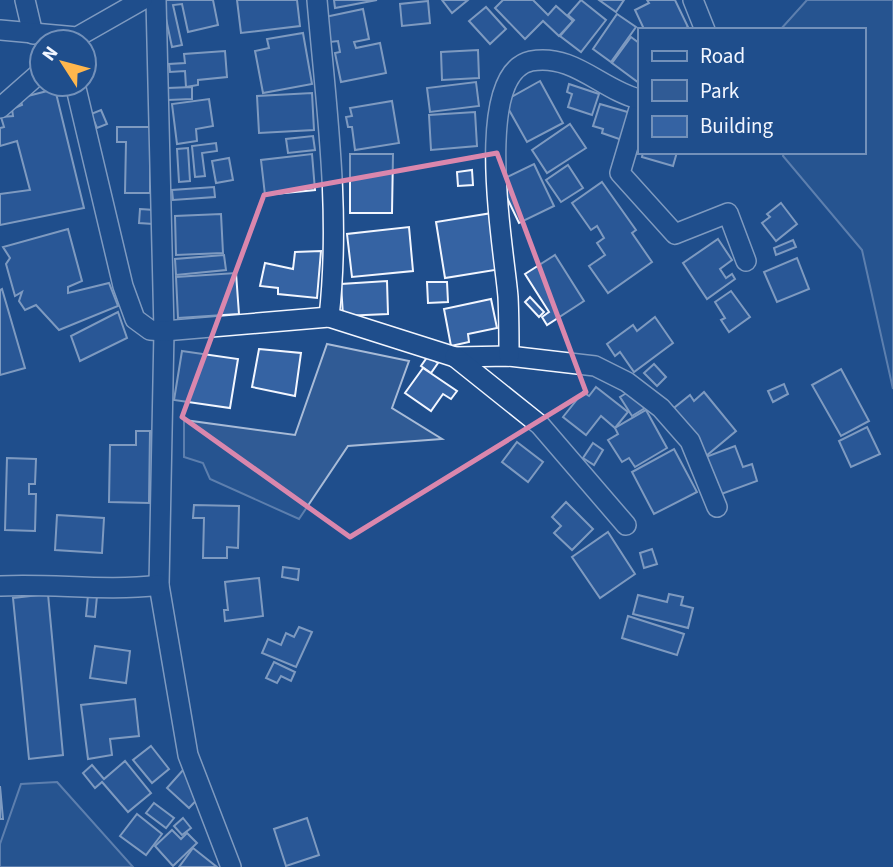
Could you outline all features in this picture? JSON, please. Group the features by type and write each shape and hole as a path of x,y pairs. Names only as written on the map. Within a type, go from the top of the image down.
{"street":[{"path":"26,0 32,28"},
{"path":"95,28 142,0"},
{"path":"156,0 164,331 159,585 188,754 231,867"},
{"path":"317,0 327,78 335,261 329,317"},
{"path":"693,0 704,28"},
{"path":"0,30 28,33"},
{"path":"509,356 508,297 494,185 501,100 512,74 530,61 564,62 638,99"},
{"path":"0,108 28,83"},
{"path":"78,98 123,286 135,319 150,330 329,317 455,358 509,356 595,366 627,382 661,408 690,441 717,507"},
{"path":"638,112 620,173 675,234 728,213 746,261"},
{"path":"455,358 540,425 626,525"},
{"path":"0,586 53,584 100,590 159,585"}],"highlighted area":[{"path":"497,153 586,392 350,537 182,417 264,195"}],"green space":[{"path":"807,0 893,0 893,389 862,250 783,156 865,154 865,28 782,28"},
{"path":"327,344 409,361 392,408 442,439 348,446 299,519 210,479 203,463 184,457 184,420 295,435"},
{"path":"57,782 133,867 0,867 0,844 21,784"}],"building":[{"path":"162,0 213,0 218,25 188,32 182,4 173,5 182,45 172,47"},
{"path":"237,0 297,0 300,26 241,33"},
{"path":"334,0 377,0 335,8"},
{"path":"442,0 468,0 452,13"},
{"path":"503,0 533,0 548,15 556,6 573,21 559,36 543,21 525,39 495,8"},
{"path":"581,0 606,20 581,52 560,36 574,20 568,15"},
{"path":"599,0 624,0 616,12"},
{"path":"647,0 675,0 688,27 644,28 635,10 649,3"},
{"path":"428,1 430,23 402,26 400,4"},
{"path":"486,7 506,29 490,44 469,21"},
{"path":"363,9 369,39 354,42 356,48 380,43 386,73 341,82 335,53 340,52 338,41 330,42 325,17"},
{"path":"617,14 636,27 611,62 593,49"},
{"path":"303,33 312,84 263,93 255,51 269,48 267,39"},
{"path":"631,37 638,42 638,82 612,63"},
{"path":"478,50 479,78 442,80 441,52"},
{"path":"225,51 227,77 198,80 198,85 186,87 185,71 170,72 169,64 185,63 184,54"},
{"path":"540,81 563,123 527,142 504,101"},
{"path":"476,82 479,106 430,112 427,88"},
{"path":"569,84 599,94 592,115 568,107 572,94 567,92"},
{"path":"192,87 192,99 168,100 168,88"},
{"path":"312,93 314,130 259,133 257,96"},
{"path":"20,98 57,98 84,208 0,225 0,194 30,190 17,141 0,146 0,128 4,127 1,117 13,116 12,109 22,105"},
{"path":"209,99 213,126 196,129 197,141 177,144 172,104"},
{"path":"392,101 399,143 355,150 352,127 348,127 346,117 352,116 350,108"},
{"path":"600,104 631,113 622,140 602,133 603,129 593,126"},
{"path":"101,110 107,124 97,128 91,114"},
{"path":"475,112 477,146 431,150 429,115"},
{"path":"570,124 586,148 547,173 532,150"},
{"path":"117,127 150,127 150,193 125,193 126,142 117,142"},
{"path":"313,136 315,150 288,153 286,139"},
{"path":"216,143 217,151 202,153 205,176 195,177 192,146"},
{"path":"188,148 190,181 179,182 177,149"},
{"path":"312,154 315,190 265,195 261,160"},
{"path":"350,154 393,154 392,213 350,213"},
{"path":"643,154 676,154 673,166 642,157"},
{"path":"229,158 233,180 216,183 212,161"},
{"path":"534,164 554,206 519,223 499,181"},
{"path":"568,165 583,188 561,202 546,180"},
{"path":"472,170 473,185 458,186 457,172"},
{"path":"602,182 636,230 632,233 652,262 608,293 589,266 605,255 597,243 604,238 597,226 591,230 572,203"},
{"path":"214,187 215,197 173,200 172,190"},
{"path":"781,203 797,224 776,241 762,223 770,217 767,214"},
{"path":"140,209 154,210 153,224 139,223"},
{"path":"492,213 501,269 445,278 436,222"},
{"path":"221,214 223,253 176,255 175,216"},
{"path":"409,227 413,271 352,277 347,234"},
{"path":"68,229 82,281 68,287 68,293 109,283 118,306 59,330 36,305 25,310 19,301 22,292 15,296 6,264 10,258 3,247"},
{"path":"718,239 732,260 720,269 726,278 732,274 735,279 707,299 683,263"},
{"path":"793,240 796,247 776,255 774,248"},
{"path":"321,251 317,298 278,294 278,288 260,286 265,263 293,269 295,252"},
{"path":"224,255 226,270 176,275 175,259"},
{"path":"555,255 584,301 547,325 542,317 549,312 525,274"},
{"path":"797,258 809,289 777,302 764,272"},
{"path":"236,273 239,314 178,318 176,277"},
{"path":"387,281 388,314 343,316 341,284"},
{"path":"427,282 447,282 448,302 428,303"},
{"path":"2,289 25,368 0,375 0,290"},
{"path":"731,291 750,317 729,332 721,320 725,318 715,302"},
{"path":"530,297 544,312 539,317 525,302"},
{"path":"491,299 497,328 468,334 469,342 451,346 444,309"},
{"path":"118,312 127,338 80,361 71,336"},
{"path":"655,317 673,343 634,372 620,352 615,356 607,344 633,325 637,331"},
{"path":"259,349 301,353 295,396 252,387"},
{"path":"182,351 238,359 230,408 174,400"},
{"path":"428,356 438,363 431,373 421,366"},
{"path":"654,364 666,377 657,386 644,373"},
{"path":"423,368 457,391 451,399 443,394 431,411 405,393"},
{"path":"841,369 869,421 841,436 812,385"},
{"path":"784,384 788,394 773,402 768,391"},
{"path":"596,387 628,412 615,428 601,416 586,435 563,417 583,392 589,396"},
{"path":"633,389 645,408 632,416 620,397"},
{"path":"704,392 736,431 706,456 669,412 690,395 694,401"},
{"path":"646,410 667,448 635,467 629,458 622,462 608,440 618,434 615,428"},
{"path":"867,427 880,454 851,467 839,441"},
{"path":"136,431 150,431 149,503 109,502 110,445 136,445"},
{"path":"517,442 543,462 528,482 502,462"},
{"path":"593,443 603,450 594,465 583,458"},
{"path":"735,446 743,467 752,464 757,481 716,496 703,458"},
{"path":"674,449 697,492 654,514 632,472"},
{"path":"7,458 36,459 35,484 29,484 29,494 36,494 35,531 5,530"},
{"path":"566,502 593,529 572,550 554,533 561,526 552,517"},
{"path":"194,505 239,506 238,548 227,547 227,558 203,558 204,518 193,518"},
{"path":"57,515 104,518 102,553 55,550"},
{"path":"608,532 635,574 600,598 572,557"},
{"path":"652,549 657,564 644,568 640,553"},
{"path":"283,567 299,569 298,580 282,577"},
{"path":"259,578 263,616 225,621 224,610 228,610 225,582"},
{"path":"48,594 63,755 29,759 13,598"},
{"path":"669,594 683,597 681,605 693,608 688,628 633,614 638,595 667,602"},
{"path":"88,595 97,596 95,617 86,616"},
{"path":"628,616 684,634 677,655 622,638"},
{"path":"299,627 312,632 296,667 262,653 268,639 281,645 286,633 294,637"},
{"path":"95,646 130,651 126,683 90,678"},
{"path":"274,662 295,672 291,681 281,676 277,683 266,678"},
{"path":"135,699 139,736 110,739 112,755 88,759 81,705"},
{"path":"151,746 169,769 152,783 133,760"},
{"path":"125,761 151,793 128,812 102,782 95,788 83,773 92,765 104,779"},
{"path":"184,769 206,790 189,808 167,788"},
{"path":"0,786 3,819 0,819"},
{"path":"154,803 174,818 166,828 146,813"},
{"path":"137,814 162,834 146,855 120,836"},
{"path":"183,818 191,828 182,835 174,826"},
{"path":"307,818 319,855 286,866 274,829"},
{"path":"172,830 181,839 187,833 197,843 173,866 155,846"},
{"path":"193,848 217,867 179,867"}]}
